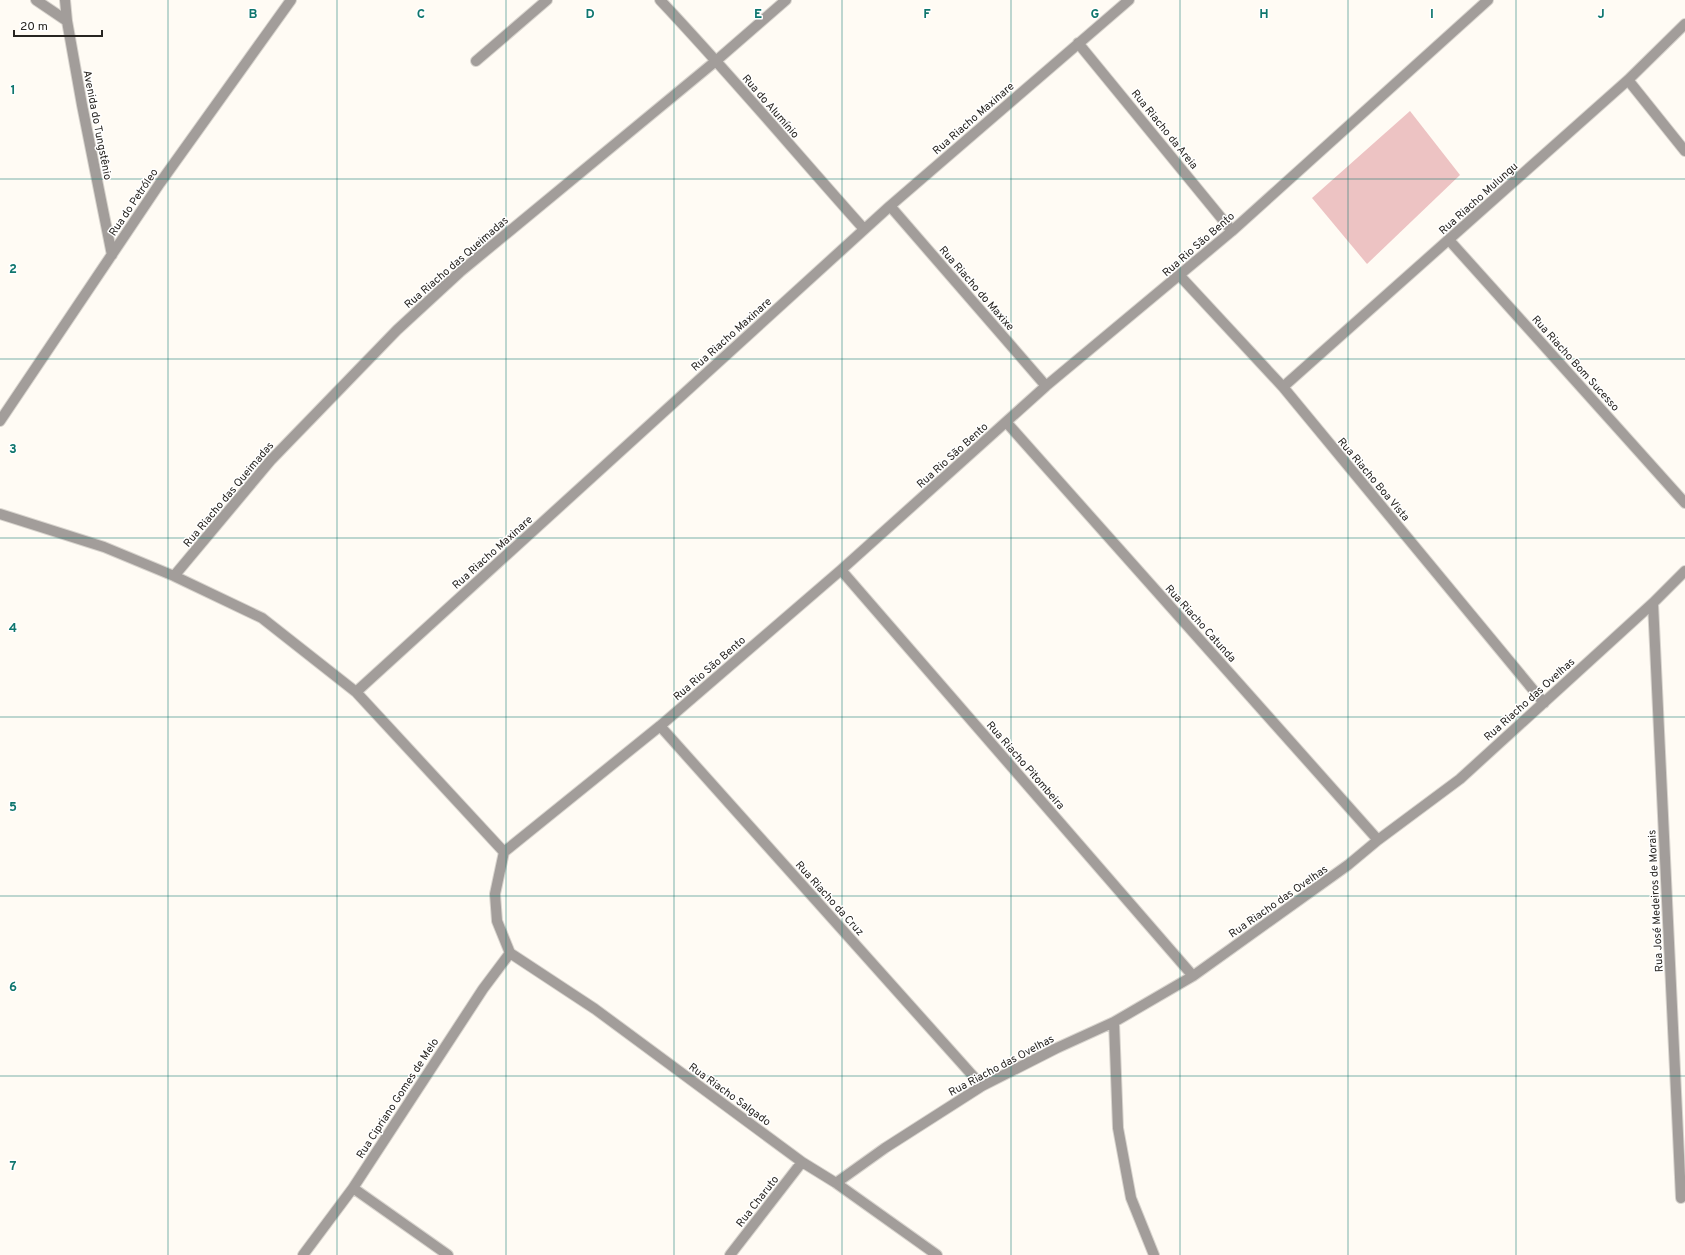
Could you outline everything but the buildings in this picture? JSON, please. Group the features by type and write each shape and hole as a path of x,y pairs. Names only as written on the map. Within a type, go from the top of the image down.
{"street":[{"path":"36,0 67,22"},
{"name":"Avenida do Tungstênio","path":"65,0 67,22 112,255"},
{"name":"Rua do Petróleo","path":"0,421 160,183 291,0"},
{"path":"476,61 546,0"},
{"name":"Rua do Alumínio","path":"660,0 717,60 763,116 864,229"},
{"name":"Rua Riacho das Queimadas","path":"174,576 271,460 397,330 460,272 717,60 786,0"},
{"name":"Rua Riacho Maxinare","path":"356,692 864,229 1129,0"},
{"name":"Rua Rio São Bento","path":"504,852 660,726 841,570 1007,423 1046,386 1180,276 1232,231 1488,0"},
{"name":"Rua Riacho Mulungu","path":"1284,387 1628,80 1685,24"},
{"name":"Rua Riacho da Areia","path":"1078,43 1232,231"},
{"path":"1628,80 1685,151"},
{"name":"Rua Riacho do Maxixe","path":"890,206 1046,386"},
{"name":"Rua Riacho Bom Sucesso","path":"1449,240 1685,503"},
{"name":"Rua Riacho Boa Vista","path":"1180,276 1284,387 1544,703"},
{"name":"Rua Riacho Catunda","path":"1007,423 1378,840"},
{"path":"0,514 104,547 174,576 262,618 356,692 504,852 495,894 497,921 510,953"},
{"name":"Rua Riacho Pitombeira","path":"841,570 1193,976"},
{"name":"Rua Riacho das Ovelhas","path":"836,1183 885,1148 982,1086 1057,1048 1114,1022 1193,976 1348,865 1378,840 1460,779 1653,603 1685,571"},
{"name":"Rua José Medeiros de Morais","path":"1653,603 1681,1198"},
{"name":"Rua Riacho da Cruz","path":"660,726 982,1086"},
{"name":"Rua Riacho Salgado","path":"510,953 595,1009 802,1162 836,1183 937,1255"},
{"name":"Rua Cipriano Gomes de Melo","path":"303,1255 353,1188 483,989 510,953"},
{"path":"1114,1022 1118,1128 1130,1198 1154,1255"},
{"name":"Rua Charuto","path":"730,1255 802,1162"},
{"path":"353,1188 448,1255"}],"shaded area":[{"path":"1410,111 1460,175 1367,264 1312,198"}]}
